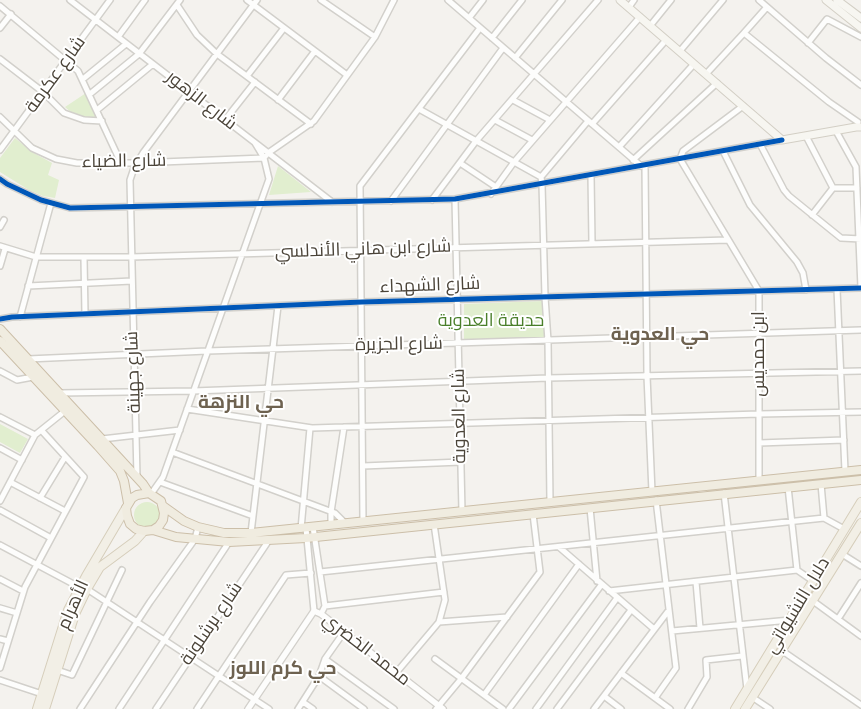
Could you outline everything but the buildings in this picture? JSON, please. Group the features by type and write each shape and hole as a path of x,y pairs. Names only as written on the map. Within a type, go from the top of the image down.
{"highway":[{"path":"0,328 137,477 150,494 161,501 164,513 163,520 153,530"},
{"path":"0,341 120,471 124,482 127,506 126,516 130,524 136,529 144,531 153,530 176,537 229,542 306,538 861,480"},
{"path":"163,506 184,521 198,527 224,533 251,534 861,470"},
{"path":"127,506 137,495 150,494"}],"main road":[{"path":"620,0 782,140 836,131 859,123"},
{"path":"826,0 861,28"},
{"path":"837,0 861,18"},
{"name":"دلال النشيواتي","path":"735,709 861,502"},
{"name":"الأهرام","path":"45,709 83,588 104,545 127,506"},
{"name":"دلال النشيواتي","path":"745,709 861,523"},
{"name":"الأهرام","path":"38,709 68,610 100,567 135,541 144,531"},
{"path":"104,545 113,546 115,555"}],"street":[{"name":"شارع الزهور","path":"70,0 255,143 266,156"},
{"name":"شارع عكرمة","path":"0,150 110,0"},
{"path":"118,37 146,0"},
{"path":"247,0 255,2 284,28 347,75"},
{"path":"320,0 375,37"},
{"path":"266,156 311,124 375,37 394,0"},
{"path":"448,0 643,166"},
{"path":"469,18 483,0"},
{"path":"492,38 522,0"},
{"path":"515,58 562,0"},
{"path":"432,200 476,141 514,100 598,0"},
{"path":"628,8 634,0"},
{"path":"650,26 671,0"},
{"path":"680,52 723,0"},
{"path":"760,0 808,43 861,85"},
{"path":"90,94 139,54 178,2 197,34 217,54 311,124"},
{"path":"136,163 255,2"},
{"path":"0,6 78,71 121,163"},
{"path":"706,74 767,7"},
{"path":"0,28 11,14"},
{"path":"491,194 532,140 640,17"},
{"path":"808,43 827,18 861,37"},
{"path":"247,76 284,28"},
{"path":"364,522 360,186 480,28"},
{"path":"744,33 829,102 859,123"},
{"path":"550,502 548,341 541,177 666,40"},
{"path":"83,79 126,44"},
{"path":"392,201 503,48"},
{"path":"278,100 315,51"},
{"path":"0,60 44,92 64,113 84,120 102,121"},
{"path":"97,110 153,64"},
{"path":"619,147 694,64"},
{"path":"225,120 255,82"},
{"path":"634,160 717,84"},
{"path":"514,100 550,120"},
{"path":"680,159 683,151 743,106"},
{"path":"419,109 541,177"},
{"name":"شارع الضياء","path":"0,116 32,148 56,160 76,163 136,163 266,156"},
{"path":"495,120 532,140"},
{"path":"836,131 856,167 861,288"},
{"path":"806,136 834,188"},
{"path":"0,179 42,200 70,208 455,200 782,140"},
{"path":"760,144 789,196 841,238 860,239"},
{"path":"723,151 750,205 804,273 806,290"},
{"path":"266,156 332,202"},
{"path":"150,494 160,482 172,452 269,179 266,156"},
{"name":"ابن حمديس","path":"680,159 759,291 759,480"},
{"name":"شارع جهينة","path":"136,163 130,180 130,207 137,477"},
{"path":"460,163 496,187"},
{"path":"643,166 647,294 647,376 652,492"},
{"path":"591,175 592,243"},
{"path":"834,188 857,188"},
{"path":"812,215 834,188"},
{"name":"شارع العدوية","path":"455,200 462,512"},
{"path":"20,317 51,203"},
{"path":"0,227 4,220"},
{"name":"شارع ابن هاني الأندلسي","path":"2,247 36,257 84,258 728,240"},
{"path":"0,266 2,247"},
{"path":"84,258 85,314"},
{"path":"28,286 132,281"},
{"name":"شارع الشهداء","path":"0,319 362,302 861,288"},
{"path":"837,289 845,471"},
{"path":"251,534 278,306"},
{"name":"شارع الجزيرة","path":"28,359 207,351 861,330"},
{"path":"59,393 194,391 548,378 861,370"},
{"path":"0,371 17,380 33,377"},
{"path":"187,409 310,428 861,412"},
{"path":"0,500 35,436 65,411"},
{"path":"0,417 35,436"},
{"path":"331,525 331,512 344,427"},
{"path":"306,528 302,501 310,428"},
{"path":"101,439 180,430"},
{"path":"0,668 23,591 84,477 42,431"},
{"path":"759,443 844,440"},
{"path":"0,448 22,460"},
{"path":"172,452 331,512 345,523"},
{"path":"40,498 66,457"},
{"path":"363,466 461,462"},
{"path":"10,482 65,511"},
{"path":"160,482 253,516"},
{"path":"821,484 824,518"},
{"path":"0,486 6,489"},
{"path":"788,487 793,521 796,570"},
{"path":"724,493 747,690"},
{"path":"655,698 676,668 656,500"},
{"path":"509,709 600,582 590,508"},
{"path":"0,510 51,538"},
{"path":"439,708 540,572 533,514"},
{"path":"320,572 824,518 844,529"},
{"path":"396,673 439,622 444,592 434,524"},
{"path":"80,709 137,622 195,539 198,527"},
{"name":"محمد الخضري","path":"306,528 315,537 325,606"},
{"name":"محمد الخضري","path":"248,709 314,611 306,528"},
{"name":"شارع برشلونة","path":"156,709 269,540"},
{"path":"118,709 229,542"},
{"path":"0,545 107,602 269,709"},
{"path":"559,547 654,629"},
{"path":"842,554 861,566"},
{"path":"484,695 579,564"},
{"path":"57,670 72,675 122,570"},
{"path":"609,591 796,570 813,581"},
{"path":"197,709 286,576 310,573"},
{"path":"0,580 23,591"},
{"path":"696,582 700,628"},
{"path":"838,619 861,583"},
{"path":"321,614 325,606 444,592"},
{"path":"536,709 617,598"},
{"path":"813,600 861,636"},
{"path":"0,608 16,613"},
{"path":"557,709 631,610"},
{"path":"594,709 669,610"},
{"name":"محمد الخضري","path":"314,611 321,614 439,708"},
{"path":"439,622 507,617"},
{"path":"672,632 790,620"},
{"path":"298,709 319,676 325,659 344,632"},
{"path":"0,639 8,641"},
{"path":"781,650 861,705"},
{"path":"688,709 708,677 706,660 742,656"},
{"path":"325,659 394,709"},
{"path":"435,659 503,709"},
{"path":"621,673 670,709"},
{"path":"319,676 364,709"},
{"path":"0,680 42,694"},
{"path":"604,696 621,709"},
{"path":"752,697 770,709"},
{"path":"303,702 313,709"}],"green space":[{"path":"86,93 97,118 84,118 73,114 65,107"},
{"path":"15,138 32,152 52,163 48,175 59,180 55,198 43,196 29,190 0,172 0,158"},
{"path":"278,166 311,192 269,195"},
{"name":"حديقة العدوية","path":"543,301 546,339 464,340 464,304"},
{"path":"0,424 28,439 20,453 0,442"},
{"path":"147,502 156,506 160,515 156,524 147,528 138,524 134,515 138,506"}],"cycle path":[{"path":"0,179 41,200 70,208 455,199 782,140"},
{"path":"0,319 362,302 861,288"}],"district":[{"name":"حي العدوية","path":"660,335"},
{"name":"حي النزهة","path":"241,403"},
{"name":"حي كرم اللوز","path":"283,669"}]}
